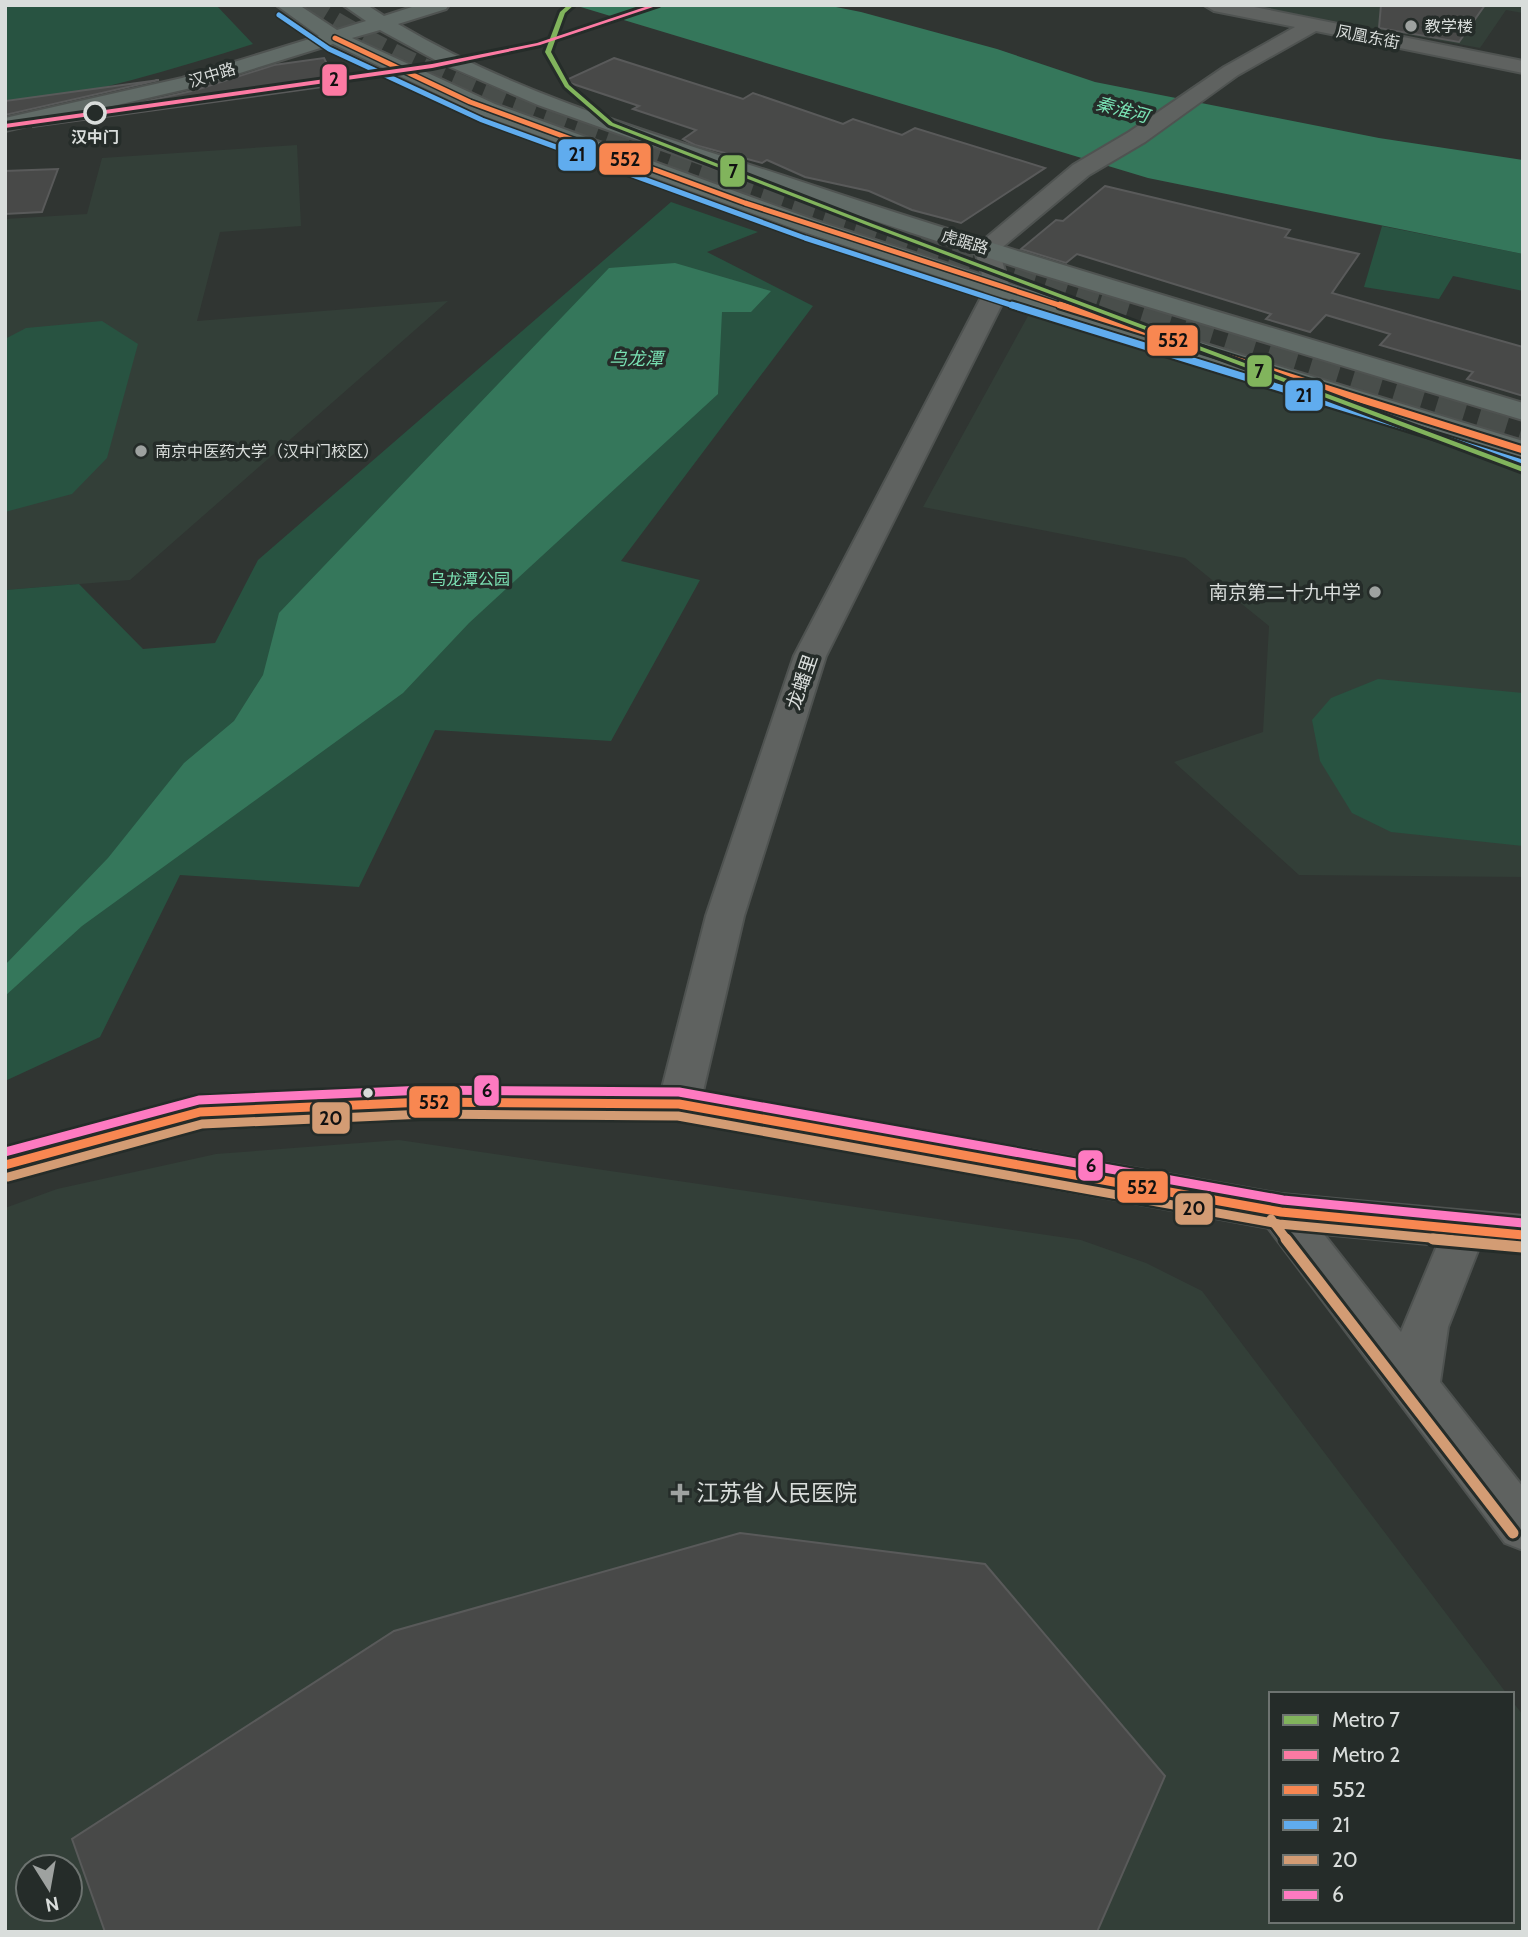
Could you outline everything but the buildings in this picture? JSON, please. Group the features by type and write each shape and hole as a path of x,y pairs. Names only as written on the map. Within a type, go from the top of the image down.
{"main road":[{"name":"虎踞路","path":"286,5 335,38 487,109 809,226 998,288 1523,450"},
{"name":"虎踞路","path":"353,5 380,23 522,92 829,200 1523,412"},
{"name":"汉中路","path":"5,125 188,83 431,7"},
{"path":"5,1165 200,1112 425,1102 679,1104 1280,1212 1523,1235"}],"street":[{"name":"凤凰东街","path":"1214,5 1523,67"},
{"path":"998,288 986,248 1081,170 1137,137 1231,71 1311,26"},
{"name":"龙蟠里","path":"679,1104 725,916 810,656 998,288"},
{"path":"1280,1212 1523,1525"},
{"path":"1416,1387 1425,1327 1464,1230"}],"shaded area":[{"path":"1523,5 1523,13 1506,10 1480,48 1253,6"},
{"name":"南京中医药大学（汉中门校区）","path":"297,145 301,226 220,232 197,321 448,301 130,580 5,590 5,219 87,214 102,158"},
{"name":"南京第二十九中学","path":"1028,316 1523,469 1523,877 1299,875 1174,762 1263,732 1269,626 1185,558 923,507"},
{"name":"江苏省人民医院","path":"399,1140 1081,1240 1146,1263 1202,1291 1505,1692 1269,1692 1269,1923 1514,1923 1514,1704 1523,1715 1523,1932 5,1932 5,1208 57,1189 216,1154"}],"green space":[{"path":"5,5 216,5 253,44 130,80 5,107"},
{"name":"乌龙潭公园","path":"671,202 758,232 707,252 813,306 621,561 700,580 611,741 435,730 359,887 180,875 100,1037 5,1081 5,590 79,584 143,649 215,643 258,560"},
{"path":"1382,226 1523,254 1523,291 1453,276 1439,299 1364,287"},
{"path":"102,321 138,344 107,458 72,494 5,512 5,339 26,328"},
{"path":"1378,679 1523,693 1523,846 1391,832 1352,813 1320,761 1312,720 1331,698"}],"water":[{"name":"秦淮河","path":"574,5 826,5 997,49 1095,82 1379,138 1523,160 1523,254 1148,178"},
{"name":"乌龙潭","path":"675,263 771,291 751,312 722,312 718,394 469,623 403,693 82,926 5,996 5,965 108,858 184,763 234,721 263,675 279,613 609,268"}],"tunnel":[{"path":"306,5 391,53 480,94 828,218 1105,307"},
{"path":"1099,305 1523,437"}],"metro line":[{"name":"7","path":"572,5 563,12 548,52 567,86 611,124 871,225 1523,470"},
{"name":"2","path":"5,126 432,66 538,44 657,5"}],"transit line":[{"name":"21","path":"279,15 329,49 482,120 805,238 994,300 1519,462"},
{"name":"552","path":"335,38 470,102 745,203 1004,288 1523,450"},
{"name":"6","path":"5,1152 199,1100 425,1090 679,1092 1283,1200 1523,1223"},
{"name":"552","path":"5,1165 200,1112 425,1102 679,1104 1281,1212 1523,1235"},
{"name":"20","path":"8,1177 202,1124 425,1114 678,1116 1279,1224 1522,1247"},
{"name":"20","path":"1271,1219 1513,1533"}],"place":[{"name":"教学楼","path":"1411,26"},
{"name":"汉中门","path":"95,113"},
{"name":"南京中医药大学（汉中门校区）","path":"141,451"},
{"name":"南京第二十九中学","path":"1375,592"},
{"name":"江苏省人民医院","path":"680,1493"}]}
